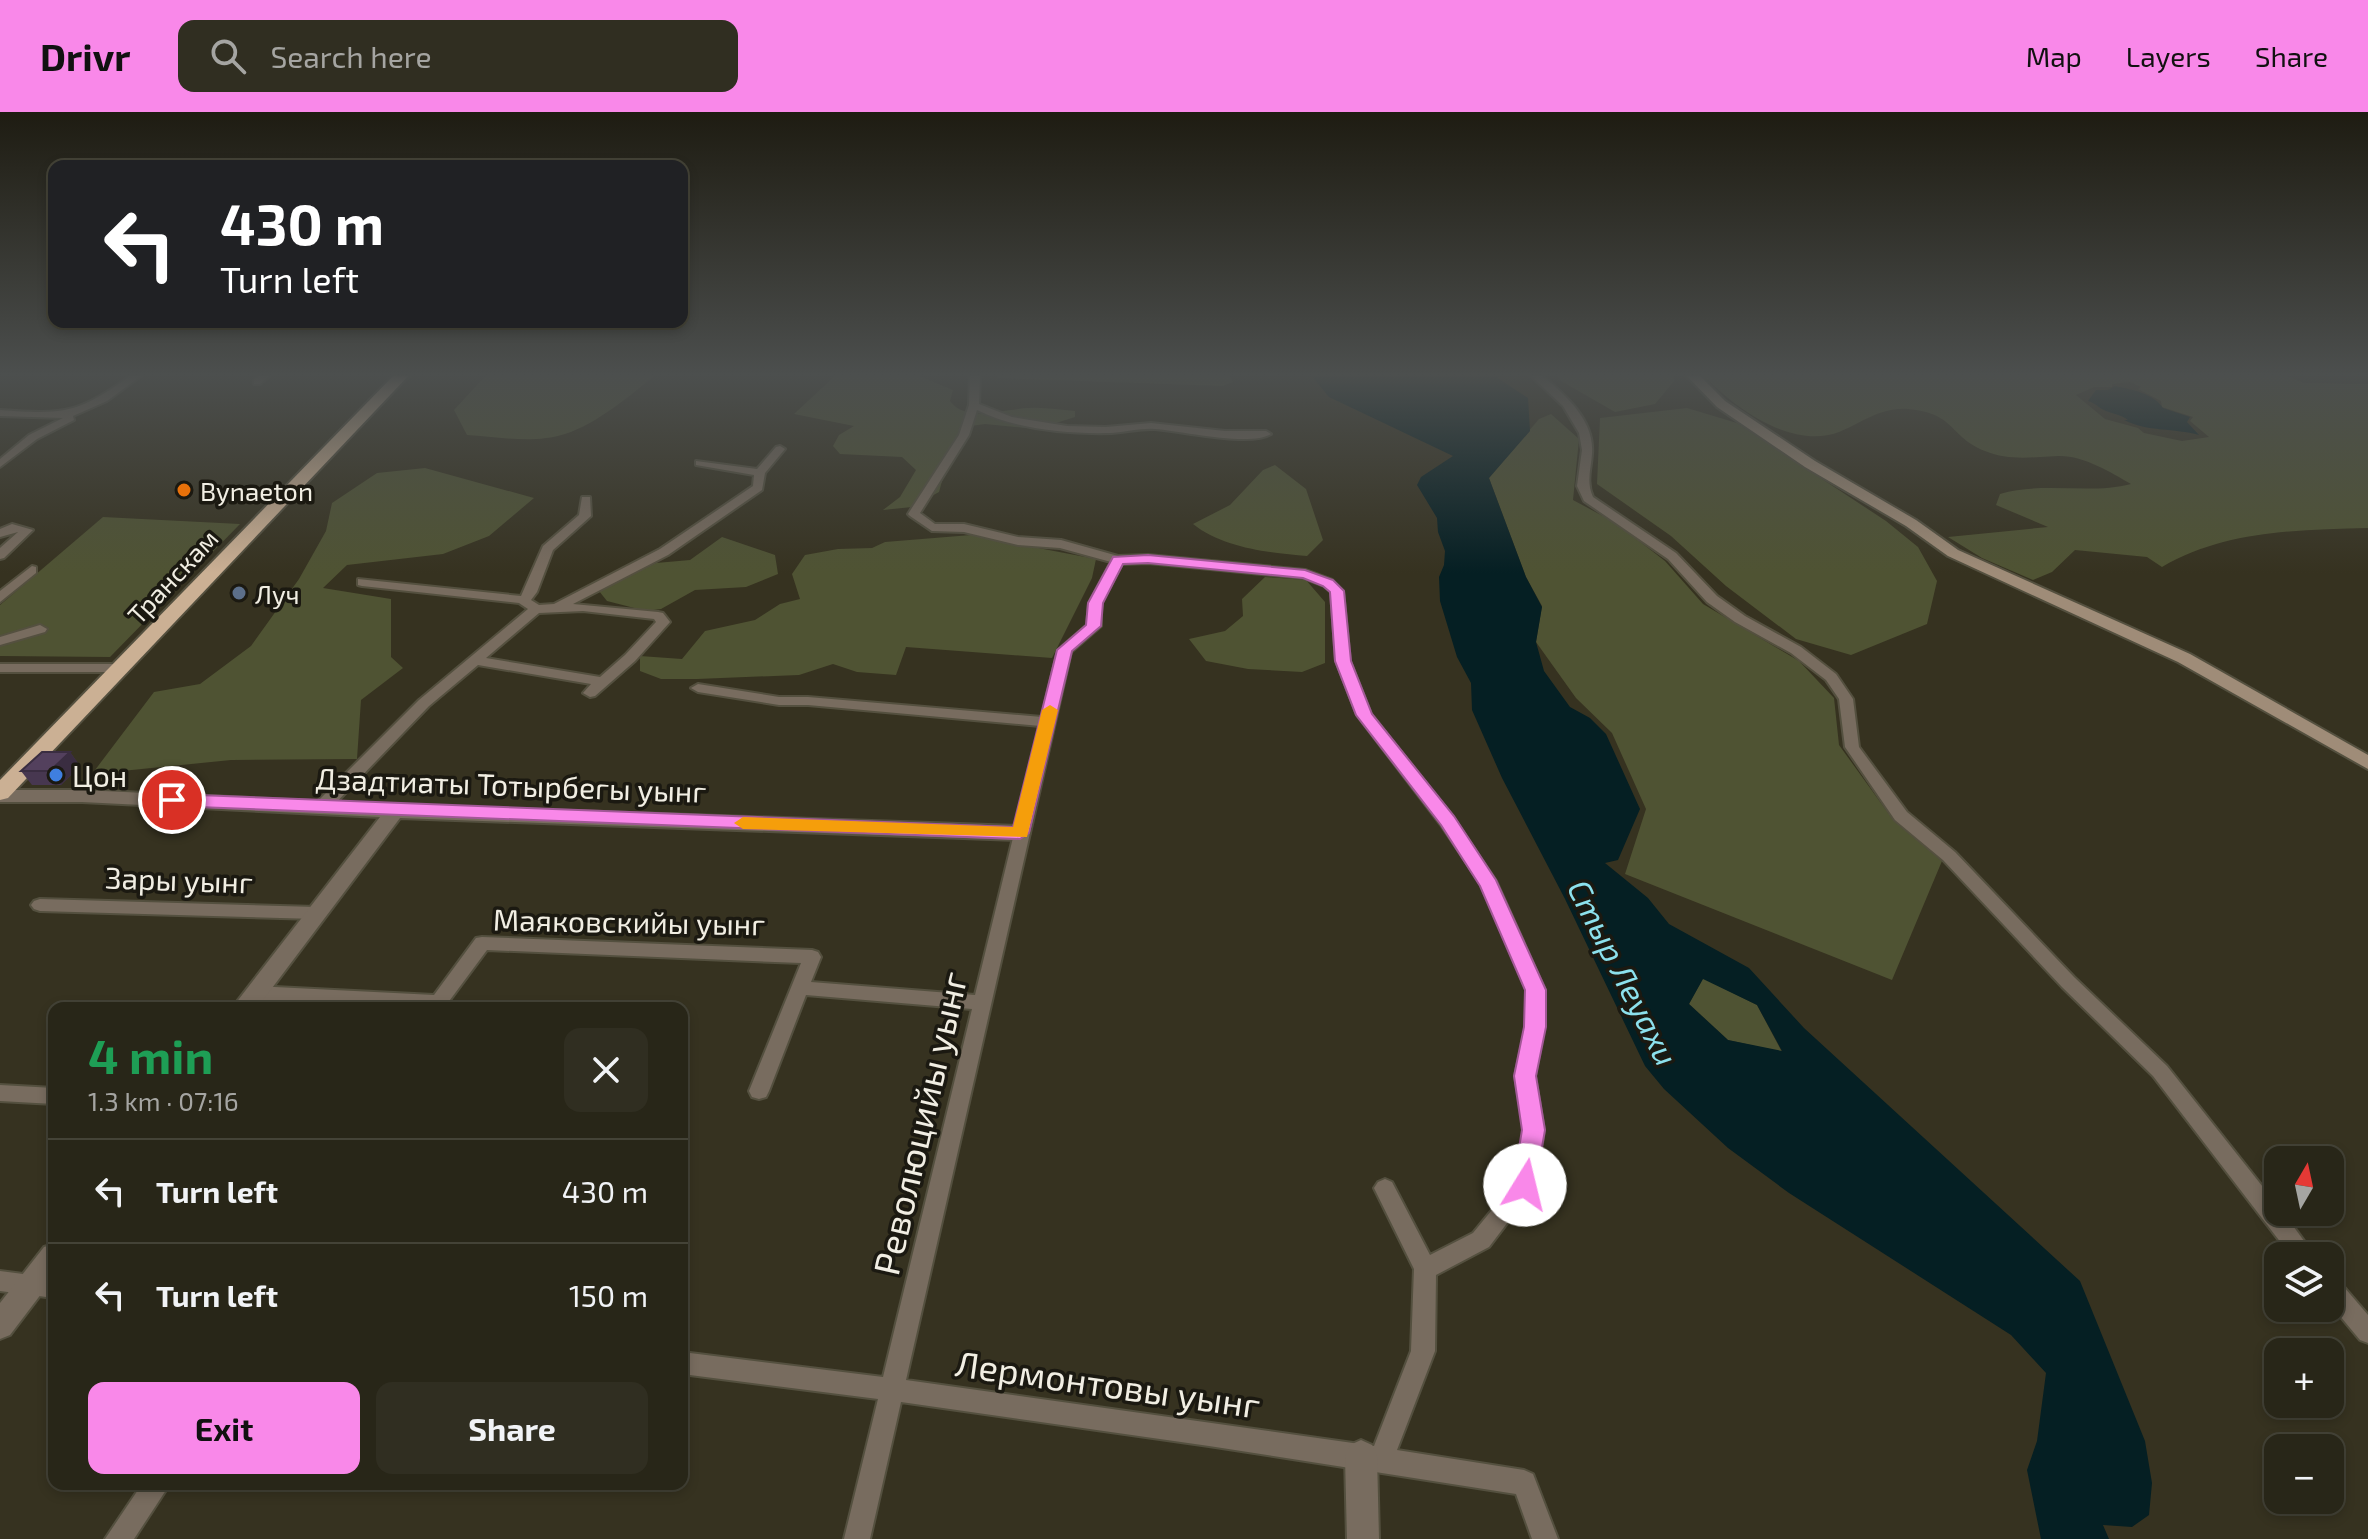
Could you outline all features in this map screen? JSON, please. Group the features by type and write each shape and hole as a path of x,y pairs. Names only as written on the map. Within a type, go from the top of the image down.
{"highway":[{"name":"Транскам","path":"3,788 340,440"}],"main road":[{"path":"1774,440 1911,523 1953,553 2184,658 2368,763"}],"street":[{"path":"0,464 30,440"},
{"path":"961,440 914,514 932,527 964,528 1018,541 1061,544 1118,560 1148,559 1305,574 1328,583 1337,591 1343,661 1364,715 1447,821 1490,885 1536,990 1535,1027 1525,1076 1534,1130 1525,1185 1481,1240 1425,1269"},
{"path":"1587,440 1582,491 1588,499 1672,556 1712,599 1796,650 1831,677 1846,699 1852,747 1901,816 1949,856 2068,982 2160,1071 2293,1242"},
{"path":"555,608 664,552 758,488 760,473 780,449"},
{"path":"700,463 760,473"},
{"path":"322,807 424,703 530,605 531,592 547,549 585,516 586,499"},
{"path":"0,533 12,528 27,530 0,555"},
{"name":"Революцийы уынг","path":"857,1539 1065,650 1094,626 1095,603 1118,560"},
{"path":"0,598 32,570"},
{"path":"362,582 555,608 583,607 658,616 663,622 590,693"},
{"path":"0,641 40,629"},
{"path":"474,660 602,682"},
{"path":"0,668 121,668"},
{"path":"698,688 779,701 1046,722"},
{"name":"Дзадтиаты Тотырбегы уынг","path":"3,788 82,796 395,811 1020,833"},
{"path":"249,1000 395,811"},
{"name":"Зары уынг","path":"40,905 316,913"},
{"name":"Маяковскийы уынг","path":"438,1002 482,943 812,957 759,1091"},
{"path":"800,988 984,1003"},
{"name":"Маяковскийы уынг","path":"249,1000 324,1002"},
{"path":"0,1093 48,1096"},
{"path":"1363,1539 1371,1457 1423,1351 1425,1269 1385,1188"},
{"path":"0,1281 42,1287"},
{"path":"0,1325 42,1287"},
{"path":"2344,1304 2368,1332"},
{"name":"Лермонтовы уынг","path":"688,1364 892,1388 1371,1457 1524,1483 1545,1539"},
{"path":"118,1539 153,1490"}],"green space":[{"path":"836,440 955,440 939,492 912,507 883,510 900,497 916,470 902,457 840,454 833,446"},
{"path":"1522,440 1579,440 1573,500 1616,523 1665,561 1703,604 1799,661 1834,698 1839,745 1894,821 1942,861 1892,980 1625,874 1646,809 1612,733 1576,698 1536,642 1542,606 1526,577 1489,478"},
{"path":"1599,440 1762,440 1886,521 1918,547 1937,581 1927,624 1851,655 1796,639 1726,586 1671,536 1597,484"},
{"path":"1966,440 2368,440 2368,528 2262,534 2211,546 2162,567 2147,557 2075,550 2052,572 2033,580 1982,558 1948,537 2048,527 1996,505 2000,494 2032,488 2099,488 2131,484 2077,458 2012,457 1994,454"},
{"path":"1275,465 1306,489 1323,540 1307,556 1232,544 1193,524 1230,505 1263,470"},
{"path":"425,468 534,498 489,536 443,554 347,565 323,588 391,599 391,657 403,668 361,700 357,759 231,760 92,774 154,692 200,684 251,646 299,579 326,531 332,503 377,473"},
{"path":"103,517 240,524 110,657 0,656 0,605"},
{"path":"971,535 1096,559 1092,578 1052,658 906,647 896,675 857,672 833,664 799,675 697,679 661,679 640,671 640,656 682,659 705,631 755,620 780,604 800,599 792,574 805,555 838,549 872,548 885,542"},
{"path":"722,537 775,555 778,574 746,587 695,590 661,609 646,611 607,601 599,591 656,563 690,560"},
{"path":"1265,577 1306,580 1325,602 1325,663 1302,672 1248,669 1206,661 1189,639 1225,631 1243,616 1242,599"},
{"path":"1703,978 1757,1005 1782,1052 1728,1040 1689,1004"}],"water":[{"name":"Стыр Леуахи","path":"1419,440 1523,440 1489,478 1526,577 1542,607 1536,642 1544,671 1570,707 1590,718 1606,734 1640,809 1618,860 1605,863 1648,898 1669,924 1749,968 1804,1028 2080,1281 2145,1441 2152,1483 2149,1515 2132,1527 2103,1525 2109,1539 2041,1539 2027,1470 2037,1441 2046,1373 2011,1335 1789,1193 1728,1148 1664,1089 1645,1066 1565,899 1502,778 1472,710 1471,683 1457,657 1440,601 1439,577 1445,551 1437,518 1417,485 1421,477 1453,456","holes":["1703,979 1757,1005 1782,1051 1728,1040 1689,1004"]}],"building":[{"path":"42,752 70,752 50,771 21,771"}],"slow traffic":[{"path":"743,823 1020,833 1050,710"}],"place":[{"name":"Bynaeton","path":"184,490"},
{"name":"Луч","path":"239,593"},
{"name":"Цон","path":"56,775"}],"route":[{"path":"172,800 1020,833 1065,650 1094,626 1095,603 1118,560 1148,559 1305,574 1328,583 1337,591 1343,661 1364,715 1447,821 1490,885 1536,990 1535,1027 1525,1076 1534,1130 1525,1185"}]}
